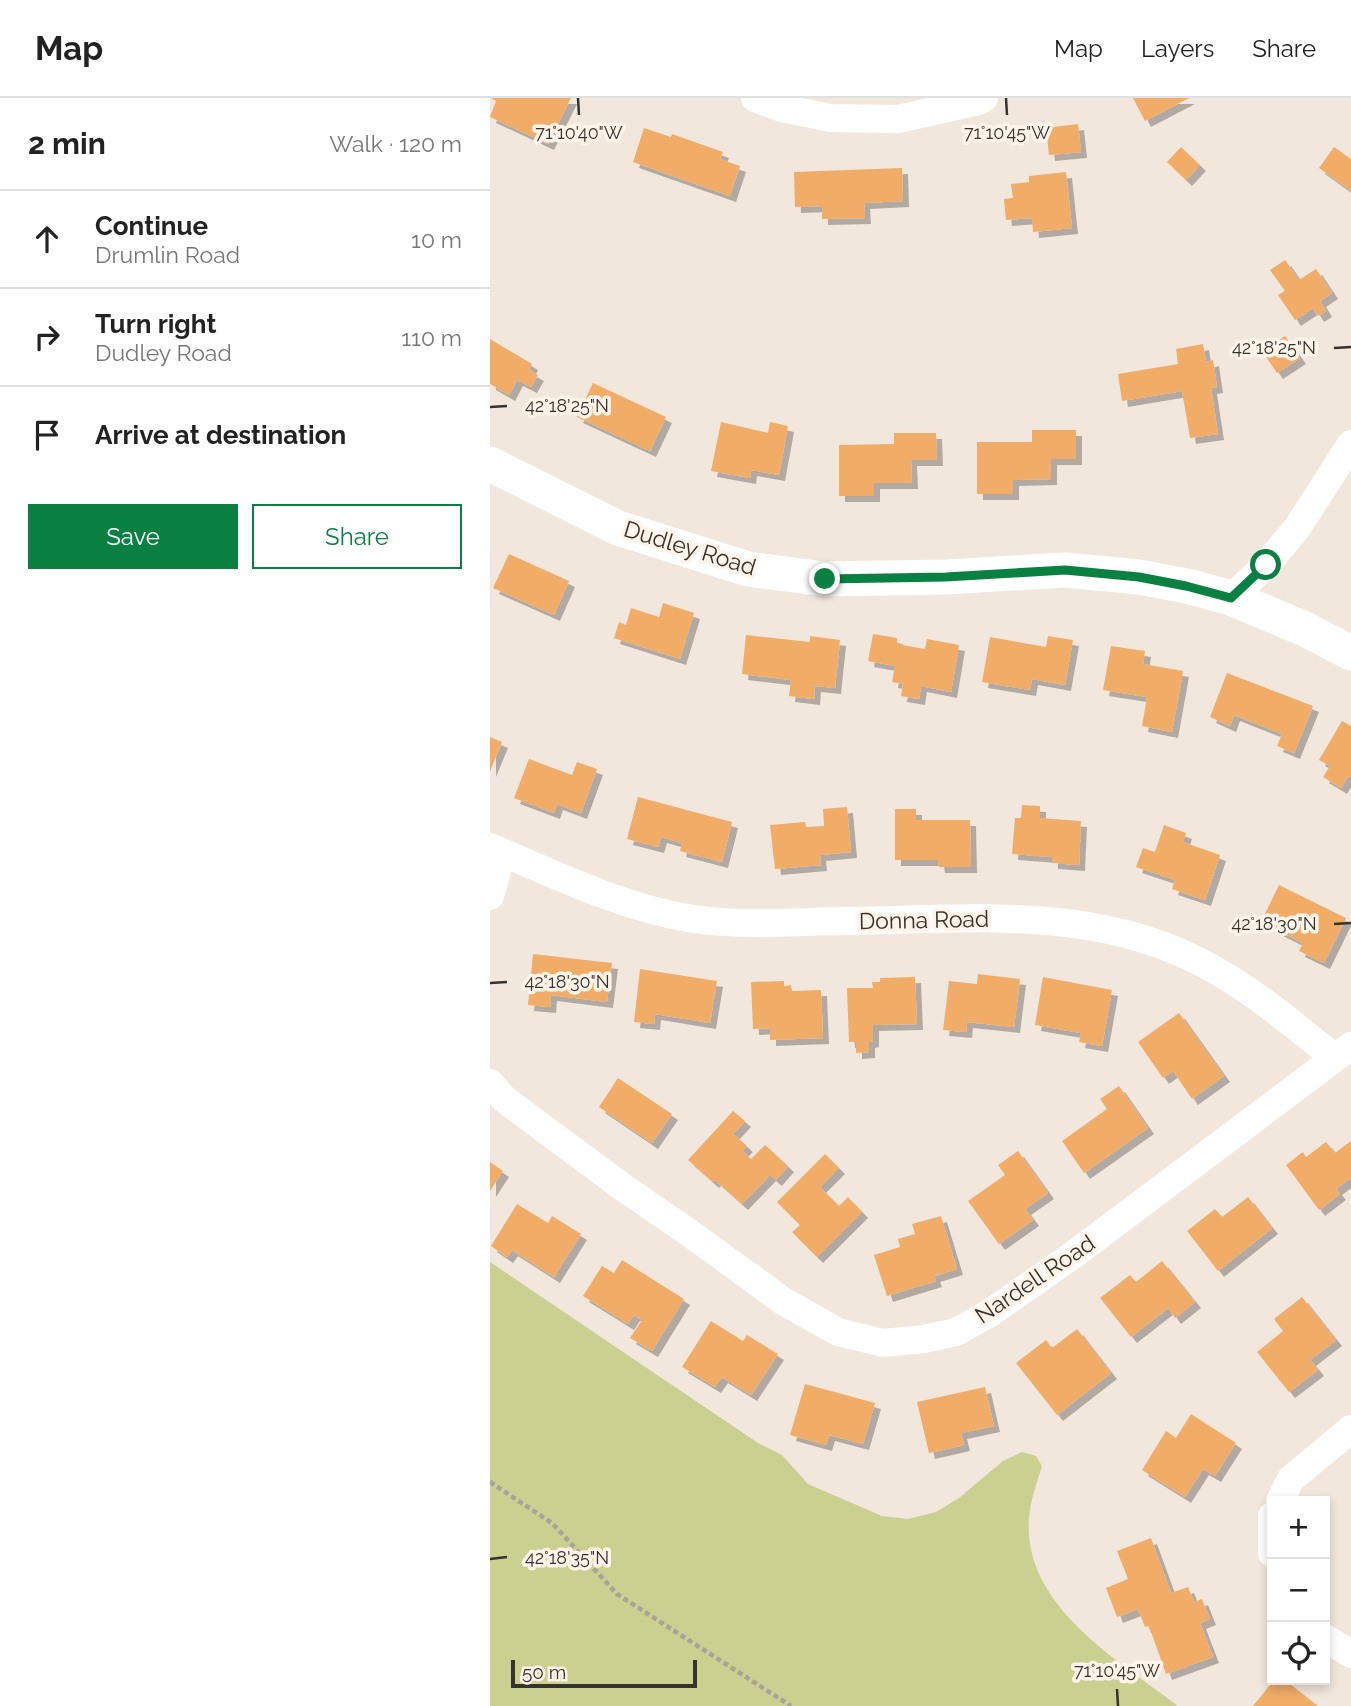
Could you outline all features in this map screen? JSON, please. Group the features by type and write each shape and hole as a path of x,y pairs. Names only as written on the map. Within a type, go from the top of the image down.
{"street":[{"path":"755,98 782,108 830,118 898,119 984,98"},
{"path":"1231,598 1266,565 1297,528 1351,444"},
{"name":"Dudley Road","path":"490,464 618,527 748,569 825,579 946,577 1065,570 1151,579 1231,598 1305,629 1351,653"},
{"path":"490,896 499,864 499,851"},
{"name":"Donna Road","path":"499,851 642,909 696,919 765,922 999,918 1079,924 1141,939 1192,958 1343,1052"},
{"name":"Nardell Road","path":"490,1083 504,1099 783,1301 838,1332 883,1343 924,1339 956,1332 990,1313 1073,1255 1343,1052"},
{"path":"1282,1496 1291,1479 1351,1429"},
{"path":"1330,1641 1351,1654"}],"path":[{"path":"490,1482 552,1523 617,1594 791,1706"}],"green space":[{"path":"490,1262 758,1443 782,1455 808,1484 882,1516 908,1519 936,1512 959,1498 1003,1461 1022,1452 1036,1456 1042,1466 1029,1518 1031,1549 1041,1578 1057,1604 1078,1627 1178,1706 490,1706"}],"building":[{"path":"491,98 571,98 548,144 490,117 496,101"},
{"path":"1133,98 1189,98 1145,121"},
{"path":"1078,124 1081,152 1049,155 1046,128"},
{"path":"644,128 671,137 672,134 723,152 720,159 740,166 730,196 633,162"},
{"path":"1181,147 1200,165 1186,180 1167,162"},
{"path":"1334,147 1351,159 1351,191 1319,168"},
{"path":"902,168 903,201 864,203 865,218 822,219 822,206 795,207 794,172"},
{"path":"1066,172 1072,228 1033,232 1032,218 1006,220 1004,199 1013,198 1011,184 1029,182 1029,176"},
{"path":"1285,260 1299,280 1316,269 1332,293 1320,301 1326,311 1318,316 1313,308 1295,320 1278,295 1285,291 1270,270"},
{"path":"1285,336 1300,358 1277,373 1262,351"},
{"path":"490,339 532,364 529,370 538,375 531,387 517,380 509,395 490,384"},
{"path":"1203,344 1206,362 1213,360 1217,387 1211,388 1218,434 1190,438 1182,391 1122,401 1118,374 1178,364 1176,349"},
{"path":"593,383 666,417 650,451 577,417"},
{"path":"721,422 768,433 770,422 788,426 779,475 751,470 750,478 711,471"},
{"path":"1032,430 1076,430 1076,459 1051,459 1051,479 1013,480 1013,494 977,494 977,442 1032,442"},
{"path":"894,433 936,433 937,460 911,460 912,483 874,483 874,496 839,496 839,445 894,444"},
{"path":"509,554 569,581 554,615 493,588"},
{"path":"663,603 694,613 680,659 614,638 619,622 626,625 631,608 659,617"},
{"path":"873,634 897,638 897,644 925,649 927,639 959,645 951,692 921,686 919,699 901,696 903,684 892,682 895,666 868,661"},
{"path":"746,635 810,642 810,636 840,640 835,688 815,686 814,699 789,696 791,680 742,674"},
{"path":"1048,636 1073,640 1065,685 1032,679 1030,690 982,682 990,637 1046,647"},
{"path":"1111,646 1145,651 1143,664 1183,671 1172,732 1142,726 1147,697 1103,690"},
{"path":"1227,673 1313,706 1294,753 1277,746 1282,734 1234,715 1230,726 1210,717"},
{"path":"1342,721 1351,726 1351,778 1348,776 1341,788 1323,777 1330,766 1319,760"},
{"path":"490,737 502,742 490,771"},
{"path":"529,759 572,775 577,762 597,769 581,813 557,804 554,813 514,798"},
{"path":"638,797 732,822 722,862 680,851 682,843 661,837 658,847 627,839"},
{"path":"1022,805 1040,806 1040,818 1081,821 1079,865 1052,863 1052,857 1012,854 1015,818 1021,818"},
{"path":"847,807 851,852 820,855 821,865 775,869 770,825 805,822 806,827 824,826 823,809"},
{"path":"895,809 916,809 916,820 970,820 971,867 939,867 938,860 895,860"},
{"path":"1164,825 1186,833 1183,842 1220,855 1205,900 1172,889 1175,880 1136,867 1143,848 1155,852"},
{"path":"1279,885 1346,918 1324,963 1299,951 1303,943 1261,922"},
{"path":"533,954 612,963 607,1002 551,995 550,1007 528,1005"},
{"path":"640,969 717,981 710,1023 655,1014 654,1024 634,1022"},
{"path":"978,974 1020,979 1014,1027 967,1022 966,1032 943,1030 949,981 977,984"},
{"path":"915,977 917,1024 873,1025 873,1041 869,1042 869,1052 856,1053 856,1042 849,1042 847,988 873,988 872,982 880,982 880,978"},
{"path":"1043,977 1112,990 1102,1046 1079,1042 1081,1033 1035,1025"},
{"path":"784,981 784,986 791,985 792,991 821,990 823,1038 770,1040 770,1028 753,1029 751,982"},
{"path":"1179,1013 1224,1076 1192,1099 1173,1071 1163,1078 1138,1042"},
{"path":"618,1078 672,1114 652,1143 599,1107"},
{"path":"1119,1086 1148,1128 1084,1173 1062,1141 1107,1109 1100,1099"},
{"path":"733,1111 745,1121 733,1134 747,1146 742,1151 751,1159 765,1145 788,1166 776,1180 770,1175 742,1204 688,1160"},
{"path":"1351,1141 1351,1178 1336,1189 1340,1194 1319,1210 1286,1165 1303,1152 1306,1157 1326,1142 1335,1153"},
{"path":"1018,1151 1048,1193 1025,1209 1033,1220 999,1244 968,1201 1005,1175 998,1165"},
{"path":"825,1154 839,1168 820,1187 839,1206 848,1197 862,1212 817,1257 792,1232 800,1225 777,1202"},
{"path":"490,1162 503,1171 490,1191"},
{"path":"1248,1197 1272,1228 1218,1271 1187,1231 1215,1209 1222,1217"},
{"path":"517,1204 548,1223 552,1216 581,1234 554,1277 512,1250 507,1257 491,1246"},
{"path":"941,1216 957,1269 934,1276 936,1281 887,1296 874,1255 900,1247 898,1239 915,1234 912,1224"},
{"path":"622,1260 684,1299 652,1351 630,1338 642,1320 634,1315 628,1324 583,1296 602,1266 614,1273"},
{"path":"1162,1261 1195,1302 1175,1318 1168,1308 1131,1337 1100,1298 1130,1275 1136,1282"},
{"path":"1302,1297 1336,1340 1310,1360 1318,1370 1289,1392 1257,1352 1283,1331 1274,1319"},
{"path":"711,1321 743,1341 747,1335 778,1354 751,1395 722,1377 715,1387 682,1367"},
{"path":"1077,1329 1111,1373 1057,1415 1016,1363 1046,1340 1052,1348"},
{"path":"805,1384 875,1403 863,1444 829,1435 826,1445 790,1435"},
{"path":"985,1387 994,1426 961,1433 964,1445 929,1453 917,1402"},
{"path":"1191,1414 1236,1443 1215,1476 1203,1469 1185,1497 1142,1470 1166,1431 1176,1438"},
{"path":"1151,1538 1171,1593 1188,1587 1194,1602 1202,1599 1210,1619 1200,1623 1213,1657 1166,1674 1149,1626 1145,1627 1138,1609 1117,1617 1106,1588 1128,1579 1117,1551"},
{"path":"1270,1685 1291,1685 1318,1706 1253,1706"}],"route":[{"path":"825,579 946,577 1065,570 1139,577 1231,598 1266,565"}]}
